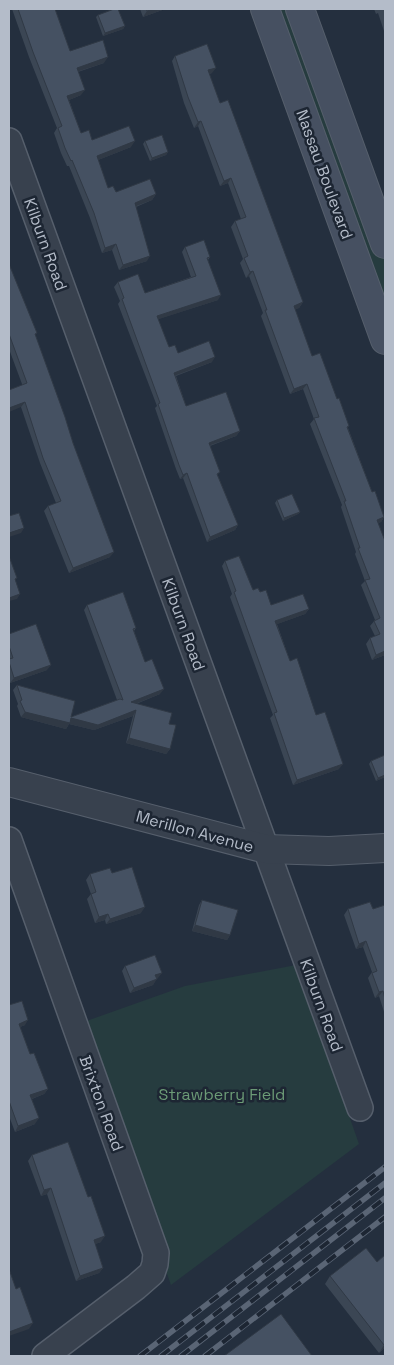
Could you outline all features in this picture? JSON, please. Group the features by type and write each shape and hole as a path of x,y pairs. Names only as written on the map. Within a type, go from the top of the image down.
{"main road":[{"name":"Nassau Boulevard","path":"265,9 385,340"},
{"name":"Nassau Boulevard","path":"300,9 385,244"}],"street":[{"name":"Kilburn Road","path":"9,141 360,1108"},
{"name":"Merillon Avenue","path":"9,782 266,849 329,851 385,848"},
{"name":"Brixton Road","path":"9,840 156,1253 152,1273 136,1288 45,1356"}],"green space":[{"path":"265,9 298,9 385,248 385,340"},
{"name":"Strawberry Field","path":"296,965 359,1144 171,1285 78,1024 185,986"}],"building":[{"path":"18,9 55,9 70,51 103,40 108,57 77,68 85,90 67,96 81,133 89,130 92,140 129,126 135,141 97,156 108,188 113,186 116,192 150,179 156,194 135,203 150,256 123,265 116,244 105,248 94,213 72,160 65,148 58,128 62,126"},
{"path":"118,9 125,26 105,33 98,15"},
{"path":"207,44 216,68 208,70 220,103 228,100 303,302 294,306 312,356 320,353 337,399 339,398 349,426 347,427 372,492 375,491 384,517 377,520 385,541 385,651 376,655 370,638 380,634 374,621 380,618 365,580 370,579 358,548 360,548 344,501 346,501 314,418 319,417 307,384 294,389 253,271 250,272 244,258 248,256 235,221 246,217 231,178 224,181 201,121 198,122 188,97 175,56"},
{"path":"162,135 168,152 152,158 145,141"},
{"path":"204,240 210,257 207,258 221,295 157,316 169,347 175,345 178,353 209,341 215,357 174,373 186,406 226,392 240,431 209,443 220,472 217,474 238,525 210,537 187,473 183,475 179,465 158,404 160,403 122,299 124,298 118,282 138,274 145,293 196,276 185,247"},
{"path":"9,264 37,333 35,334 73,443 114,552 73,568 48,506 61,501 43,458 25,402 9,408 9,390 27,383 9,334"},
{"path":"292,494 300,512 284,518 277,500"},
{"path":"19,513 24,528 9,533 9,516"},
{"path":"9,556 17,578 15,579 20,594 9,598"},
{"path":"239,556 253,590 258,588 260,592 266,590 271,605 303,594 309,609 275,621 290,661 297,658 316,715 325,712 343,764 297,780 274,713 277,712 234,592 236,591 225,561"},
{"path":"123,592 136,628 133,629 145,662 152,659 164,689 131,702 172,713 169,724 176,725 170,749 129,738 136,710 98,725 71,718 70,723 25,712 20,701 22,700 17,685 75,701 71,717 120,699 123,700 87,605"},
{"path":"36,624 51,665 14,678 9,662 9,659 13,658 9,646 9,634"},
{"path":"385,755 385,775 378,778 371,761"},
{"path":"132,867 145,907 110,919 108,914 99,917 91,894 96,892 90,874 110,868 112,873"},
{"path":"202,900 238,910 230,935 195,925"},
{"path":"370,902 373,909 385,905 385,999 383,991 379,992 372,973 377,971 366,941 359,944 348,909"},
{"path":"155,955 162,973 155,975 157,979 134,988 125,966"},
{"path":"22,1001 28,1020 19,1024 30,1054 34,1053 48,1089 30,1095 39,1118 18,1126 9,1101 9,1005"},
{"path":"68,1142 88,1197 91,1196 105,1236 94,1240 103,1268 80,1276 51,1188 44,1190 32,1155"},
{"path":"366,1248 377,1262 385,1255 384,1345 330,1276"},
{"path":"9,1269 16,1289 20,1287 33,1323 9,1332"},
{"path":"281,1314 312,1356 224,1356"}],"railway":[{"path":"140,1356 385,1167"},
{"path":"161,1356 385,1183"},
{"path":"181,1356 385,1198"},
{"path":"205,1356 385,1217"}]}
